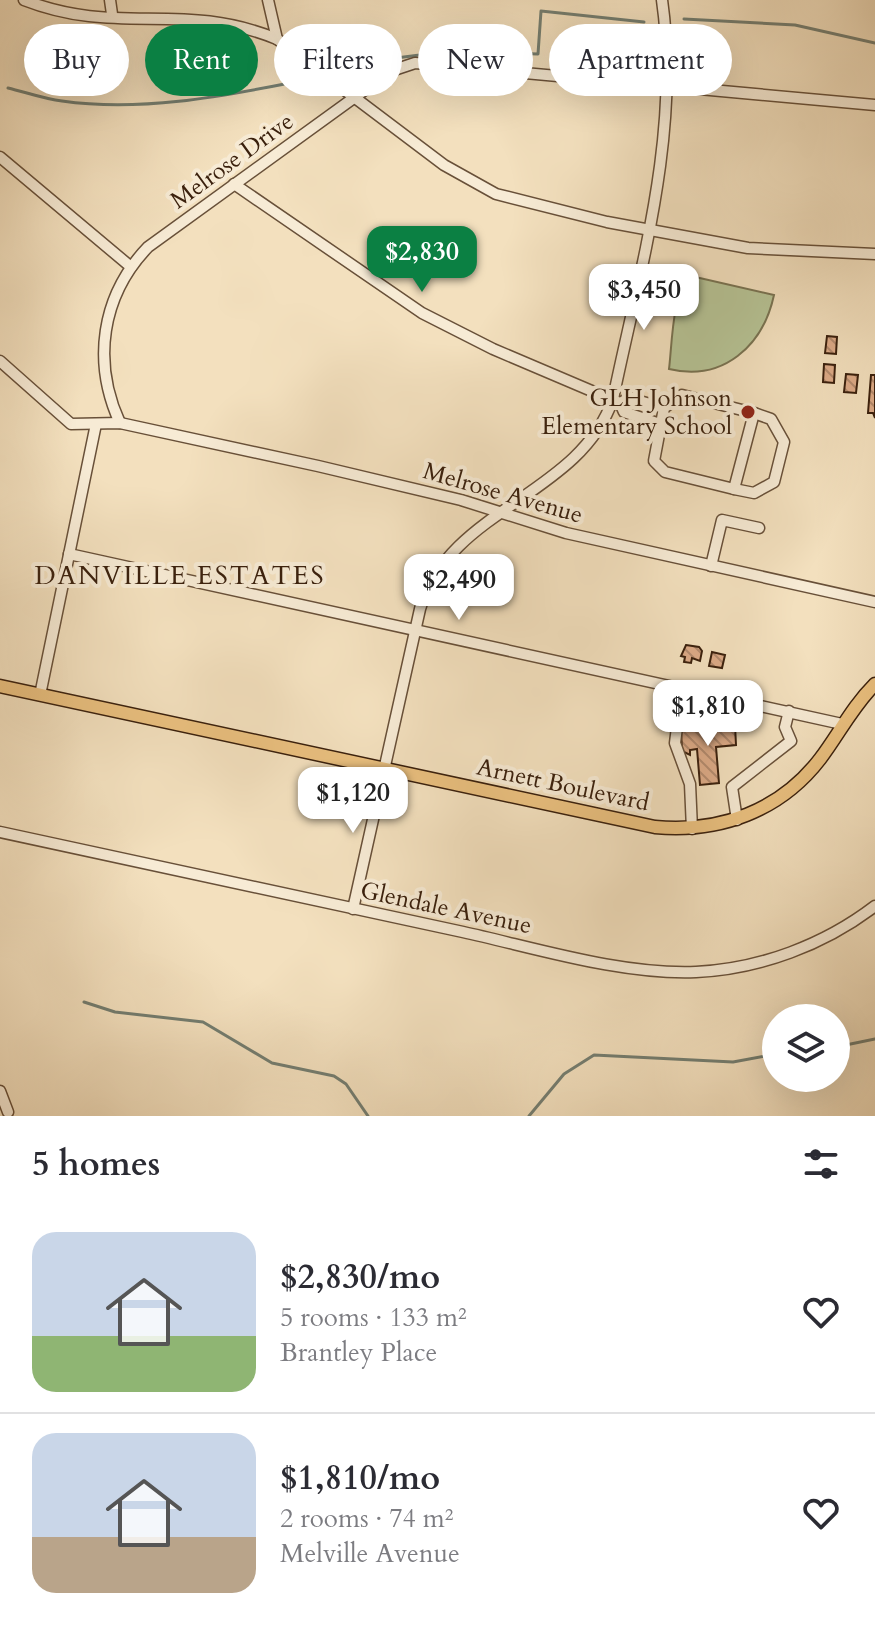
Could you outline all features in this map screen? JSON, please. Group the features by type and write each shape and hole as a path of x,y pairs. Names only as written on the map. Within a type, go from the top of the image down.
{"main road":[{"name":"Arnett Boulevard","path":"0,686 655,827 692,829 737,820 762,809 795,786 822,756 842,724 875,684"}],"street":[{"path":"24,0 63,12 112,14 163,6"},
{"path":"110,0 112,14"},
{"path":"662,0 664,24"},
{"path":"272,2 275,24"},
{"path":"203,8 238,17 274,37"},
{"name":"Melrose Drive","path":"402,67 415,63 549,74"},
{"name":"Melrose Drive","path":"732,90 875,105"},
{"path":"355,96 444,165 479,187 518,202 647,230 779,252 875,254"},
{"name":"Melrose Drive","path":"120,423 107,389 103,348 114,298 131,267 148,247 355,96"},
{"path":"353,909 424,596 438,567 461,541 575,460 617,401 662,150 667,96"},
{"path":"0,157 131,267"},
{"path":"234,184 422,313 493,349 617,401 624,412 660,424"},
{"path":"0,361 66,422 79,427 120,423"},
{"path":"682,395 754,413 771,419 784,442 774,482 754,493 659,467 653,453 664,408 672,399 682,395"},
{"path":"617,401 629,398 664,408"},
{"path":"734,489 754,413"},
{"name":"Melrose Avenue","path":"120,423 384,481 711,566 875,602"},
{"path":"40,695 96,424"},
{"path":"711,566 722,520 759,528"},
{"path":"69,554 842,724"},
{"path":"682,687 675,743 690,784 692,829"},
{"path":"737,820 732,787 791,741 785,727 789,711"},
{"name":"Glendale Avenue","path":"0,832 353,909 672,972 725,969 786,954 838,931 875,906"},
{"path":"0,1091 8,1115"}],"green space":[{"path":"691,276 774,295 761,330 738,356 723,365 689,372 669,369 676,305"}],"building":[{"path":"827,336 837,337 836,354 825,353"},
{"path":"824,364 835,365 834,383 823,382"},
{"path":"846,374 858,375 856,393 844,392"},
{"path":"871,375 875,375 875,418 873,413 868,413"},
{"path":"686,645 699,647 702,651 700,661 692,658 691,663 684,662 685,657 681,656"},
{"path":"712,652 725,655 722,668 709,666"},
{"path":"728,722 728,725 735,725 736,745 716,747 719,783 700,785 697,749 690,750 690,755 682,751 681,731"}],"waterway":[{"path":"402,57 490,52 538,54 541,11 644,22"},
{"path":"684,19 795,25 875,43"},
{"path":"8,88 55,100 120,105 208,98 274,86"},
{"path":"84,1002 115,1012 203,1022 272,1063 334,1076 346,1084 368,1116"},
{"path":"850,1044 875,1039"},
{"path":"529,1116 564,1074 594,1055 733,1062 762,1057"}],"place":[{"name":"GLH Johnson Elementary School","path":"748,412"}],"district":[{"name":"DANVILLE ESTATES","path":"180,575"}]}
